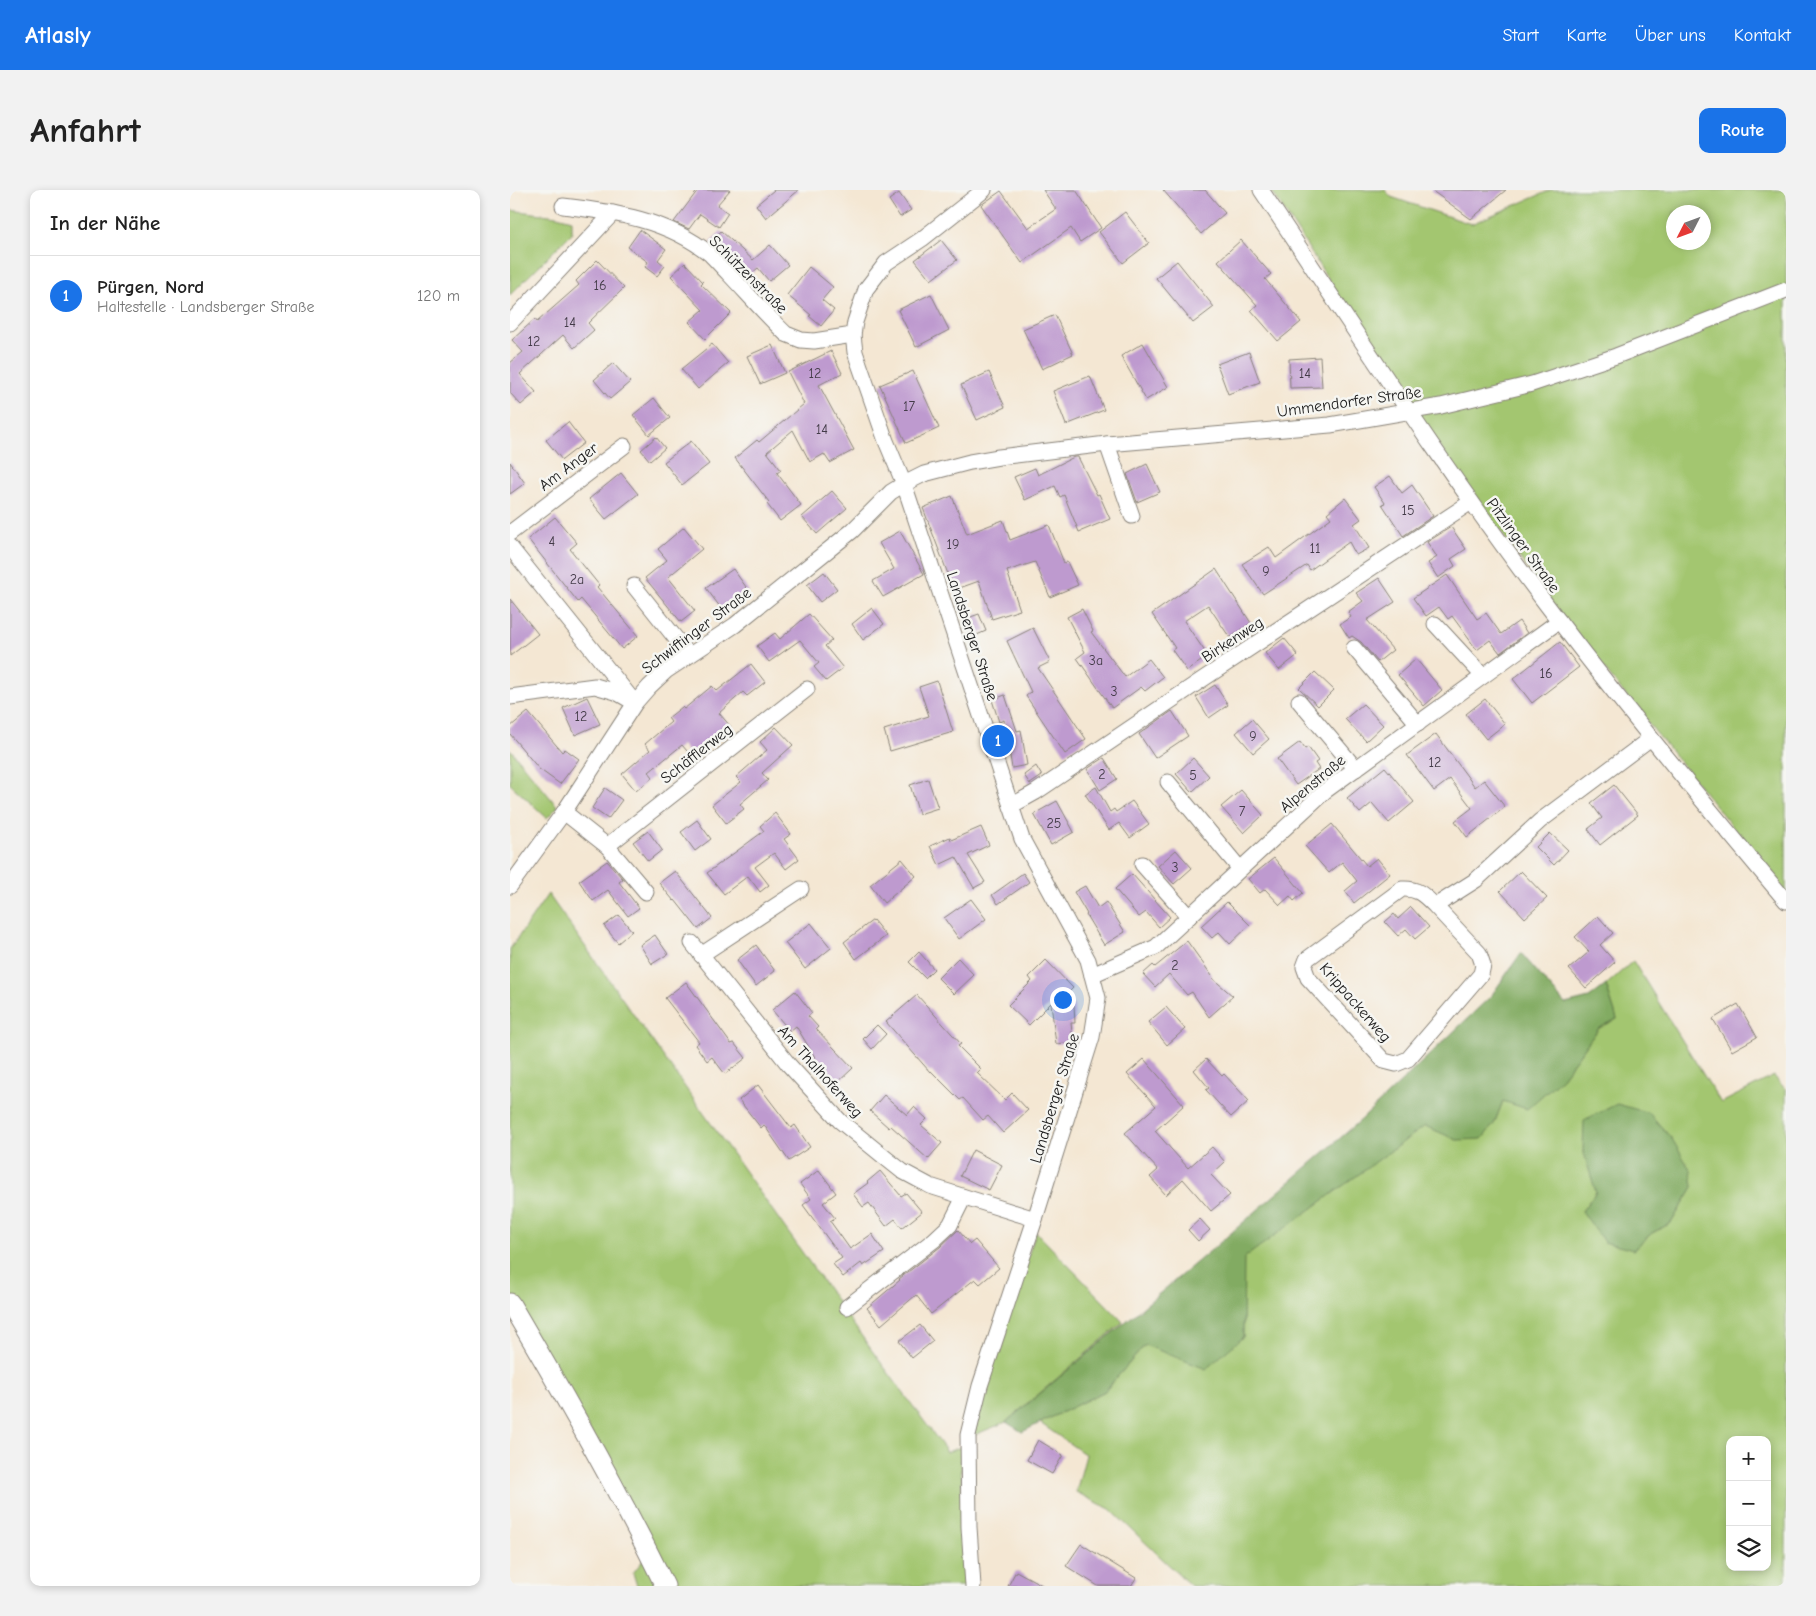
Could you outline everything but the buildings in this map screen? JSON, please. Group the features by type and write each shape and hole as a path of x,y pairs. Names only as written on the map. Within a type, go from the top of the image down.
{"main road":[{"path":"510,1303 570,1403 634,1522 665,1586"}],"street":[{"name":"Landsberger Straße","path":"973,1586 969,1527 968,1435 980,1386 1092,1036 1098,998 1088,960 1022,839 904,484 886,440 855,352 853,334 866,289 886,263 922,239 984,190"},
{"name":"Pitzlinger Straße","path":"1261,190 1471,502 1558,621 1651,738 1786,901"},
{"name":"Schützenstraße","path":"563,206 613,213 642,219 665,227 710,254 786,334 801,340 814,341 853,334"},
{"path":"510,323 613,213"},
{"name":"Ummendorfer Straße","path":"904,484 924,474 970,462 1107,444 1330,425 1410,412 1532,384 1616,356 1786,290"},
{"path":"1107,444 1132,516"},
{"name":"Am Anger","path":"510,533 624,446"},
{"name":"Schwiftinger Straße","path":"510,886 564,812 636,703 649,687 666,671 742,619 852,531 892,492 904,484"},
{"name":"Birkenweg","path":"1011,806 1036,792 1471,502"},
{"path":"510,547 636,703"},
{"path":"634,586 688,655"},
{"name":"Alpenstraße","path":"1092,975 1156,947 1325,792 1558,621"},
{"path":"1435,624 1483,676"},
{"path":"1354,648 1418,724"},
{"path":"510,697 595,686 616,692 636,703"},
{"name":"Schäfflerweg","path":"607,846 807,689"},
{"path":"1299,701 1356,769"},
{"path":"1435,906 1476,880 1540,821 1651,738"},
{"path":"1168,782 1240,869"},
{"path":"564,812 607,846 646,892"},
{"path":"1142,864 1189,917"},
{"name":"Krippackerweg","path":"1412,888 1422,892 1435,906 1478,953 1483,965 1481,974 1408,1059 1396,1064 1384,1061 1308,978 1304,968 1307,959 1402,889 1412,888"},
{"name":"Am Thalhoferweg","path":"801,889 696,949 787,1062 840,1121 902,1171 930,1186 1035,1219"},
{"path":"848,1307 934,1240 950,1225 964,1197"}],"green space":[{"path":"1271,190 1385,190 1391,197 1471,224 1551,190 1786,190 1786,893 1563,618 1407,402"},
{"path":"510,210 557,216 572,220 572,233 510,295"},
{"path":"510,749 558,807 547,818 510,784"},
{"path":"548,894 873,1352 947,1452 961,1447 962,1516 967,1586 673,1586 573,1399 510,1293 510,949"},
{"path":"1521,953 1565,1004 1589,998 1606,985 1617,1019 1599,1028 1562,1078 1527,1109 1503,1101 1494,1124 1482,1139 1457,1140 1425,1126 1244,1258 1243,1337 1206,1369 1145,1345 1105,1391 1022,1432 1006,1422 1216,1246 1361,1120 1491,996"},
{"path":"1633,961 1721,1103 1774,1076 1786,1090 1786,1586 1191,1586 1110,1509 1076,1492 1086,1455 1040,1423 1105,1391 1145,1345 1243,1337 1243,1258 1425,1125 1457,1140 1494,1124 1503,1101 1562,1078 1599,1028 1617,1019 1606,985","holes":["1693,1187 1671,1223 1652,1233 1633,1250 1582,1211 1596,1192"]},
{"path":"1617,1104 1649,1113 1672,1139 1691,1171 1693,1187 1671,1223 1652,1233 1633,1250 1604,1242 1582,1211 1596,1192 1583,1151 1584,1120"},
{"path":"1036,1232 1123,1322 1006,1422 974,1435 984,1388"},
{"path":"644,1559 657,1586 637,1586 633,1573"}],"place":[{"name":"Pürgen, Nord","path":"998,741"}]}
